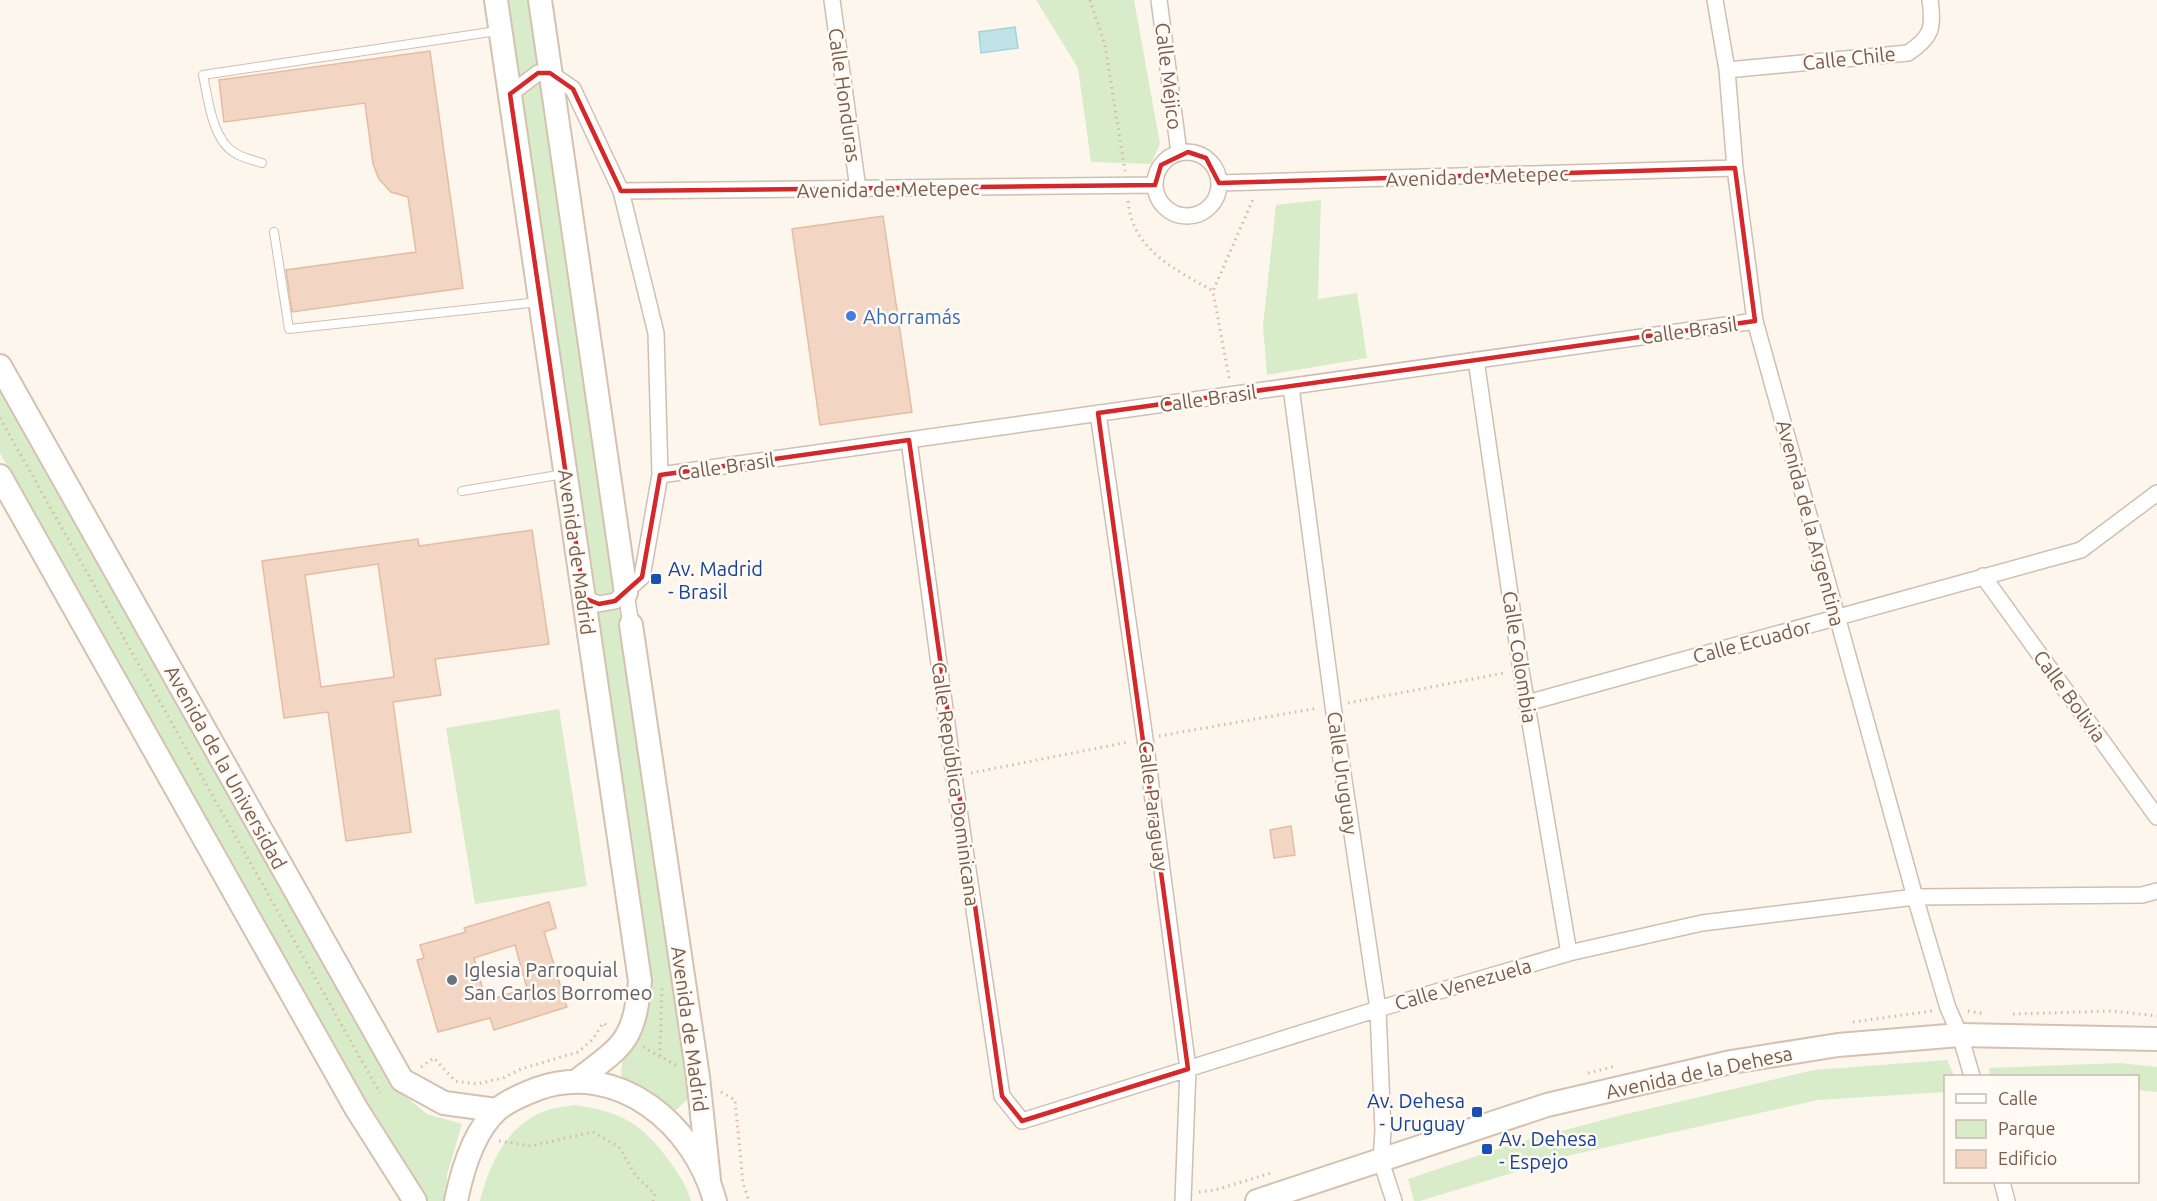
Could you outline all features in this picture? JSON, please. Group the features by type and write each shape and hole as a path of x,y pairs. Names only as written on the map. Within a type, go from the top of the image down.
{"street":[{"name":"Avenida de Madrid","path":"496,0 640,981 637,1016 627,1038 578,1080"},
{"name":"Avenida de Madrid","path":"540,0 714,1195"},
{"name":"Calle Honduras","path":"832,0 858,189"},
{"name":"Calle Méjico","path":"1159,0 1179,153"},
{"name":"Avenida de la Argentina","path":"1715,0 1727,70 1735,168 1755,321 1915,897 1948,1008 1960,1035 1971,1075"},
{"name":"Calle Chile","path":"1727,70 1908,52 1925,42 1933,22 1930,0"},
{"path":"510,94 538,73 550,73 573,89 621,190 656,333 660,476 642,577 626,593 608,603 599,604 584,598"},
{"path":"1188,152 1206,158 1217,174 1218,183 1212,204 1193,215 1172,212 1163,205 1155,185 1161,165 1179,153 1188,152"},
{"name":"Avenida de Metepec","path":"1218,183 1735,168"},
{"name":"Avenida de Metepec","path":"621,190 1155,185"},
{"name":"Calle Brasil","path":"660,476 1755,321"},
{"name":"Calle Colombia","path":"1476,360 1521,670 1569,953"},
{"name":"Avenida de la Universidad","path":"0,366 402,1080 444,1104 498,1121"},
{"name":"Calle Uruguay","path":"1291,387 1333,706 1378,1009 1383,1131 1381,1161"},
{"name":"Calle Paraguay","path":"1098,413 1145,739 1188,1069 1183,1201"},
{"name":"Calle República Dominicana","path":"909,440 954,776 1002,1095 1022,1121"},
{"path":"0,476 249,919 390,1164 415,1201"},
{"name":"Calle Ecuador","path":"1527,703 2081,550 2157,493"},
{"name":"Calle Bolivia","path":"1983,576 2157,817"},
{"path":"1915,897 2142,895 2157,891"},
{"name":"Calle Venezuela","path":"1022,1121 1378,1009 1569,953 1702,923 1915,897"},
{"name":"Avenida de la Dehesa","path":"1257,1201 1547,1105 1731,1062 1838,1045 1960,1035 2157,1039"},
{"path":"456,1201 471,1149 498,1121 531,1092 551,1084 578,1080 608,1085 628,1093 669,1120 693,1152 714,1195"},
{"path":"1381,1161 1394,1201"},
{"path":"2002,1183 2007,1201"}],"lane":[{"path":"262,163 232,152 222,139 212,121 203,75 501,31"},
{"path":"274,232 289,329 541,301"},
{"path":"462,491 566,474"},
{"path":"390,1164 409,1201"}],"path":[{"path":"1090,0 1105,45 1132,218 1143,242 1154,256 1213,291"},
{"path":"1232,395 1213,291 1254,201 1254,182"},
{"path":"0,418 380,1093"},
{"path":"90,636 136,608"},
{"path":"954,776 1521,670"},
{"path":"136,717 182,688"},
{"path":"249,919 296,890"},
{"path":"498,1121 493,1140 531,1146 593,1132 619,1147 636,1176 655,1194 653,1201"}],"highlighted area":[{"path":"538,73 550,73 573,89 621,191 1155,185 1161,165 1188,152 1206,158 1219,183 1735,168 1755,321 1098,413 1188,1069 1022,1121 1002,1096 909,440 660,475 642,577 615,601 599,604 584,598 510,94"}],"green space":[{"path":"507,0 529,0 691,1096 674,1112 621,1076 622,1062 641,1035 652,990"},
{"path":"1036,0 1134,0 1160,144 1151,164 1091,162 1078,68"},
{"path":"1321,200 1318,299 1357,293 1367,358 1267,375 1263,326 1276,205"},
{"path":"0,383 405,1096 427,1114 462,1124 447,1175 445,1201 423,1201 0,453"},
{"path":"559,709 587,886 475,904 446,728"},
{"path":"1947,1060 1954,1075 1944,1075 1944,1092 1818,1100 1571,1155 1414,1201 1408,1179 1513,1144 1614,1117 1814,1070"},
{"path":"2120,1063 2157,1067 2157,1092 2139,1090 2139,1075 1990,1075 1989,1068"},
{"path":"574,1105 611,1113 640,1129 675,1169 691,1201 480,1201 494,1161 518,1127 542,1112"}],"water":[{"path":"1015,27 1018,48 981,53 979,32"}],"building":[{"path":"430,51 463,288 292,312 286,270 416,252 408,197 391,192 379,179 373,164 365,103 224,122 219,80"},
{"name":"Ahorramás","path":"883,216 912,412 820,425 792,229"},
{"path":"532,530 549,644 435,659 441,695 393,702 411,832 346,841 328,712 284,718 262,561 418,539 419,546","holes":["378,564 394,677 321,687 305,575"]},
{"path":"1291,826 1295,855 1274,858 1270,830"},
{"path":"549,902 556,928 544,932 567,1007 494,1030 490,1018 438,1032 417,960 424,958 420,945 466,932 464,928","holes":["515,945 527,988 486,1001 474,958"]}],"place":[{"name":"Ahorramás","path":"851,316"},
{"name":"Av. Madrid - Brasil","path":"656,579"},
{"name":"Iglesia Parroquial San Carlos Borromeo","path":"452,980"},
{"name":"Av. Dehesa - Uruguay","path":"1477,1112"},
{"name":"Av. Dehesa - Espejo","path":"1487,1149"}]}
